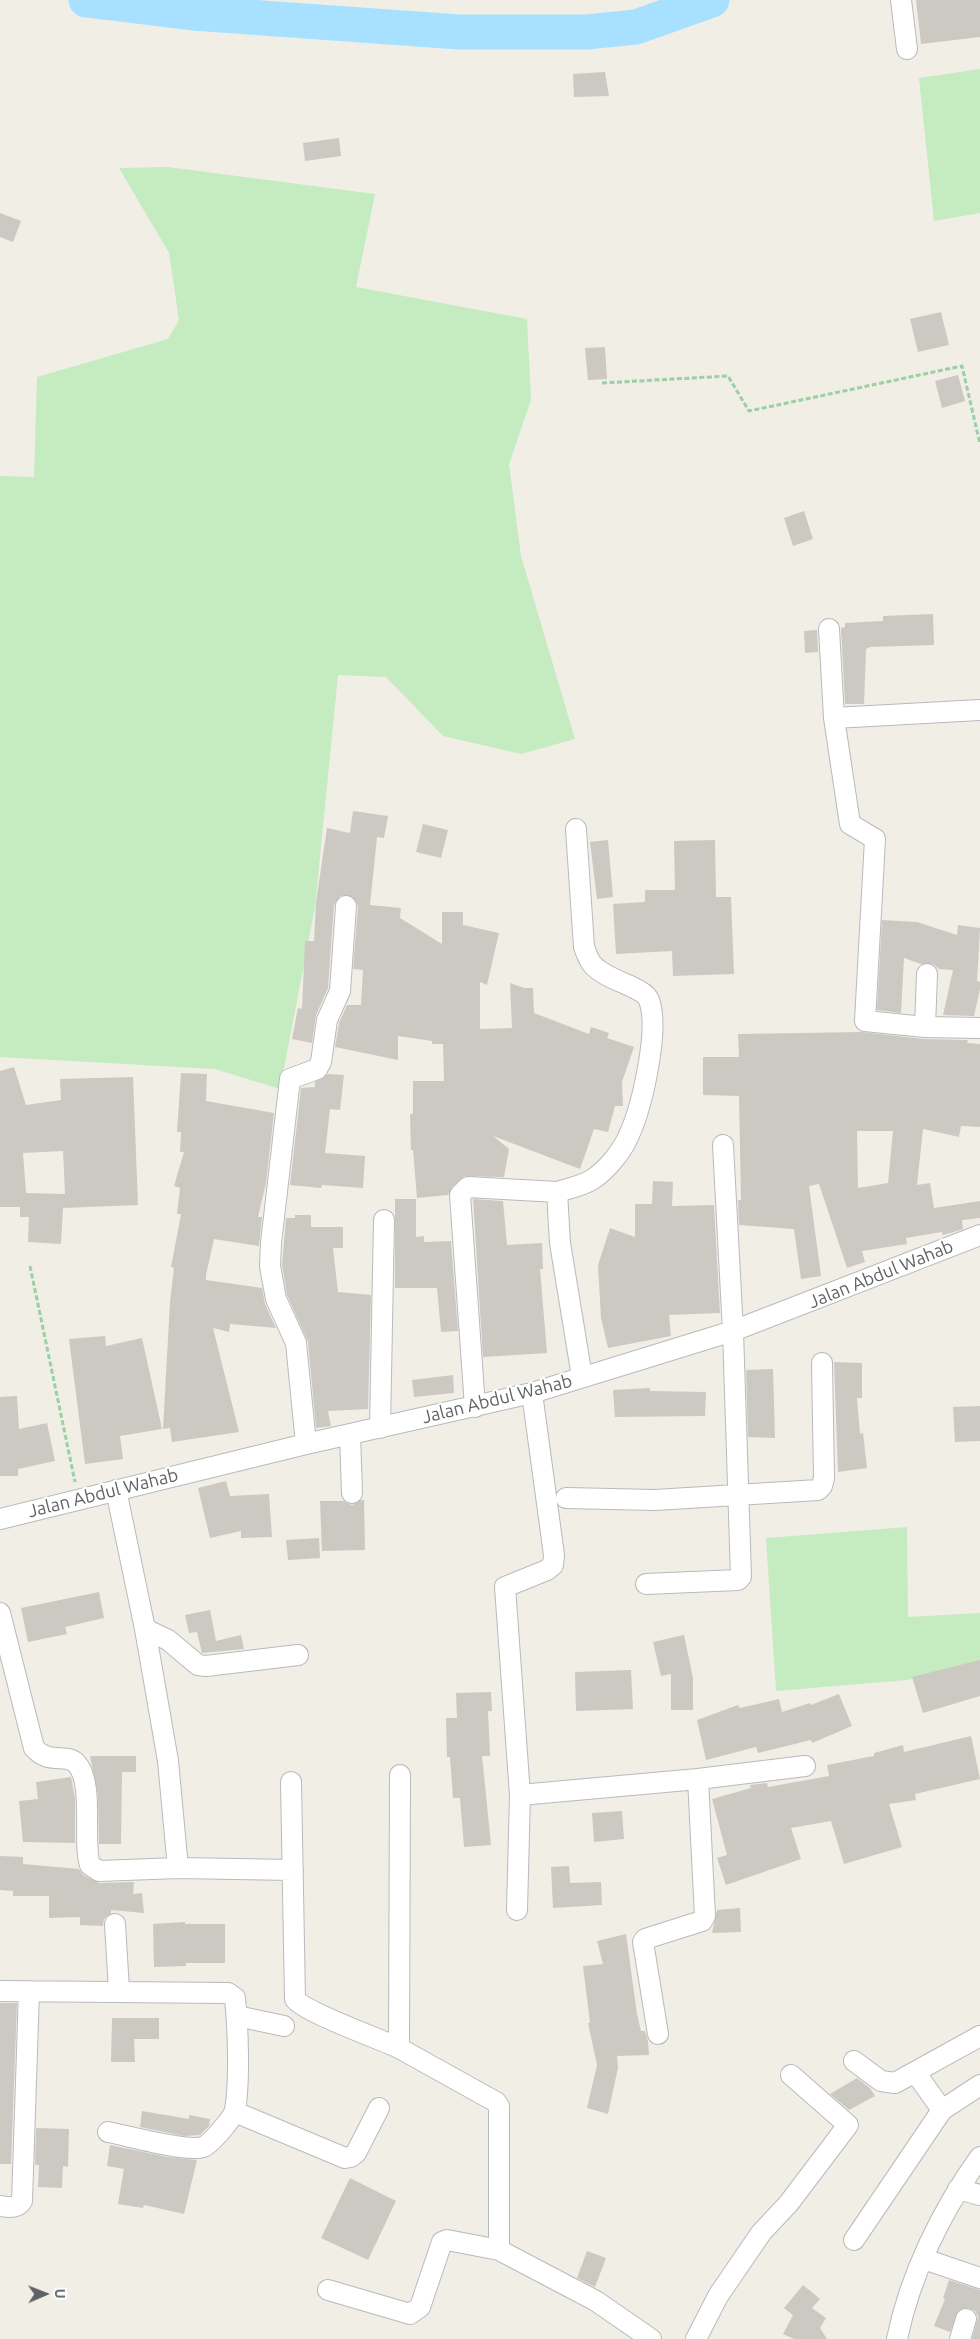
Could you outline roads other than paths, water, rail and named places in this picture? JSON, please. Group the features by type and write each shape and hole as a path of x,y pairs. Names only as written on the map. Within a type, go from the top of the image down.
{"street":[{"path":"901,0 907,49"},
{"path":"829,629 834,718 850,824 875,839 865,1021 925,1027 980,1028"},
{"path":"834,718 980,710"},
{"path":"475,1407 460,1195 468,1187 557,1192 594,1179 605,1168 628,1137 646,1078 651,1031 648,999 642,992 605,975 592,964 584,947 576,829"},
{"path":"306,1444 296,1343 276,1299 270,1266 271,1243 290,1079 317,1069 321,1062 327,1020 340,992 346,906"},
{"path":"925,1027 927,974"},
{"path":"646,1584 738,1580 741,1573 737,1495 734,1331 723,1145"},
{"path":"557,1192 560,1243 582,1377"},
{"path":"380,1428 384,1220"},
{"name":"Jalan Abdul Wahab","path":"0,1519 306,1444 532,1393 734,1331 980,1235"},
{"path":"566,1498 655,1500 812,1492 822,1486 822,1363"},
{"path":"516,1910 520,1795 505,1587 547,1570 554,1565 532,1393"},
{"path":"350,1434 352,1493"},
{"path":"116,1490 145,1629 168,1762 178,1868"},
{"path":"0,1613 34,1748 46,1758 72,1760 77,1764 84,1781 90,1865 99,1871 178,1868 293,1870"},
{"path":"145,1629 168,1640 198,1665 206,1666 298,1655"},
{"path":"520,1795 698,1779 805,1766"},
{"path":"399,2048 400,1775"},
{"path":"658,2034 643,1942 646,1939 702,1921 705,1916 698,1779"},
{"path":"291,1782 295,1999 298,2003 314,2011 399,2048 496,2102 499,2106 499,2250"},
{"path":"116,1924 119,1990"},
{"path":"0,1991 119,1990 228,1993 235,1998 237,2016 235,2112 216,2137 205,2146 189,2148 108,2132"},
{"path":"0,2206 18,2206 22,2201 29,1991"},
{"path":"237,2016 284,2026"},
{"path":"854,2060 887,2083 895,2083 980,2036"},
{"path":"916,2072 942,2110"},
{"path":"696,2339 718,2296 761,2233 789,2203 848,2125 791,2075"},
{"path":"854,2240 942,2110 980,2084"},
{"path":"235,2112 345,2158 351,2158 356,2153 379,2108"},
{"path":"897,2339 911,2292 924,2259 958,2189 980,2157"},
{"path":"958,2189 980,2195"},
{"path":"328,2290 410,2314 420,2307 442,2242 447,2240 499,2250 596,2301 639,2336"},
{"path":"924,2259 980,2278"},
{"path":"960,2339 966,2320"}],"waterway":[{"path":"86,0 193,13 459,32 586,32 636,27 712,0"}]}
